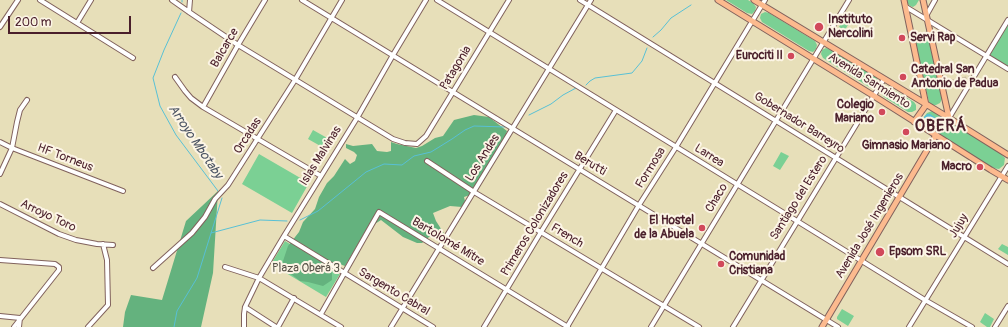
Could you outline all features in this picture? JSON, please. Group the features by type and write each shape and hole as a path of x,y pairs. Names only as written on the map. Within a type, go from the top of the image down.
{"main road":[{"name":"Avenida Sarmiento","path":"718,0 1008,180"},
{"name":"Avenida Sarmiento","path":"754,0 764,2 823,42 1008,155"},
{"path":"904,0 926,104 914,122"},
{"path":"923,0 926,18 944,84 949,118"},
{"name":"Avenida José Ingenieros","path":"822,327 936,135"}],"street":[{"path":"0,27 18,0"},
{"path":"40,0 133,58"},
{"path":"77,23 91,0"},
{"path":"172,0 238,45 357,118"},
{"path":"189,12 190,0"},
{"name":"Balcarce","path":"203,107 265,0"},
{"name":"Berutti","path":"302,0 838,327"},
{"name":"Orcadas","path":"153,268 192,232 205,217 215,199 228,185 295,80 342,0"},
{"name":"Islas Malvinas","path":"244,327 245,307 259,278 357,118 426,0"},
{"name":"Larrea","path":"437,0 925,300 972,327"},
{"name":"Patagonia","path":"357,118 393,140 418,144 426,136 509,0"},
{"name":"Gobernador Barreyro","path":"580,0 1008,264"},
{"name":"Los Andes","path":"391,327 591,0"},
{"name":"Chaco","path":"651,327 849,0"},
{"path":"926,18 935,0"},
{"name":"Formosa","path":"568,327 639,206 764,2"},
{"path":"906,7 1008,69"},
{"path":"949,118 1008,20"},
{"path":"175,78 191,98 203,107 321,176"},
{"name":"Santiago del Estero","path":"733,327 884,79"},
{"path":"0,174 12,148 20,110 27,100"},
{"name":"Primeros Colonizadores","path":"484,327 616,110"},
{"name":"HF Torneus","path":"0,142 123,191"},
{"name":"French","path":"427,161 474,192 699,327"},
{"name":"Jujuy","path":"909,327 1008,166"},
{"name":"Arroyo Toro","path":"0,204 59,234 76,240 113,245"},
{"name":"Bartolomé Mitre","path":"344,273 379,212 568,327"},
{"name":"Sargento Cabral","path":"284,236 433,327"},
{"path":"88,327 108,305 107,260 103,244"},
{"path":"0,260 55,264 59,268 59,270 14,327"},
{"path":"225,267 259,278 341,327"},
{"path":"320,314 344,273"},
{"path":"245,307 277,327 294,298"},
{"path":"995,327 1008,306"},
{"path":"0,316 20,318"},
{"path":"19,327 20,318"}],"green space":[{"path":"726,0 748,0 756,7 755,11 752,14 747,13"},
{"path":"907,0 919,0 913,7 908,4"},
{"path":"765,12 815,41 817,45 816,49 813,52 809,51 762,22 760,18 761,14"},
{"path":"846,14 852,18 845,30 839,27"},
{"path":"1008,20 1008,69 987,56"},
{"path":"924,34 929,38 942,99 940,103 936,105 932,105 929,102 915,42 917,36"},
{"path":"826,48 876,77 878,81 877,85 874,88 869,87 823,58 821,54 822,50"},
{"path":"886,87 914,102 916,105 916,110 908,112 884,97 881,93"},
{"path":"932,111 1000,153 1005,158 1004,165 999,169 992,168 924,126 922,122 924,117 927,113"},
{"path":"474,115 489,117 507,131 505,139 470,195 464,197 465,201 462,207 450,206 433,213 445,235 441,238 435,236 429,237 422,243 417,243 403,237 381,220 367,229 345,266 337,263 332,268 332,280 323,286 300,281 283,268 283,261 288,246 299,232 303,222 315,209 319,197 327,183 334,176 345,159 350,164 355,161 357,155 346,148 346,144 353,146 372,144 377,151 387,152 391,151 391,142 416,148 435,138 443,136 454,120"},
{"path":"313,130 329,139 324,148 308,139"},
{"path":"781,152 789,156 780,170 773,166"},
{"path":"259,154 309,183 292,213 242,184"},
{"path":"218,191 213,273 201,327 123,327 125,312 131,295 162,300 186,221"},
{"name":"Plaza Oberá 3","path":"285,241 340,274 326,297 271,264"},
{"path":"1002,244 1008,247 1008,255 998,249"},
{"path":"842,309 854,316 848,326 837,319"},
{"path":"985,313 994,319 990,327 987,327 980,322"}],"water":[{"path":"927,114 930,114 942,122 937,130 924,122 924,117"}],"waterway":[{"path":"653,37 671,18 691,5"},
{"name":"Arroyo Mbotaby","path":"181,13 153,78 160,106 176,135 218,191"},
{"path":"586,85 595,78 632,73 642,61 647,48"},
{"path":"529,115 551,104 576,88"},
{"path":"300,220 318,211 366,172 384,164 402,165 414,156 431,152 465,130 474,126 505,127"},
{"name":"Arroyo Mbotaby","path":"174,327 177,311 197,278 222,198"},
{"path":"211,233 260,220 287,221"}],"tunnel":[{"path":"945,83 973,77"}],"place":[{"name":"Instituto Nercolini","path":"819,27"},
{"name":"Servi Rap","path":"902,38"},
{"name":"Eurociti II","path":"791,56"},
{"name":"Catedral San Antonio de Padua","path":"903,77"},
{"name":"Colegio Mariano","path":"882,112"},
{"name":"Gimnasio Mariano","path":"906,132"},
{"name":"Macro","path":"980,167"},
{"name":"El Hostel de la Abuela","path":"702,228"},
{"name":"Epsom SRL","path":"880,252"},
{"name":"Comunidad Cristiana","path":"721,264"}],"district":[{"name":"OBERÁ","path":"941,127"}]}
